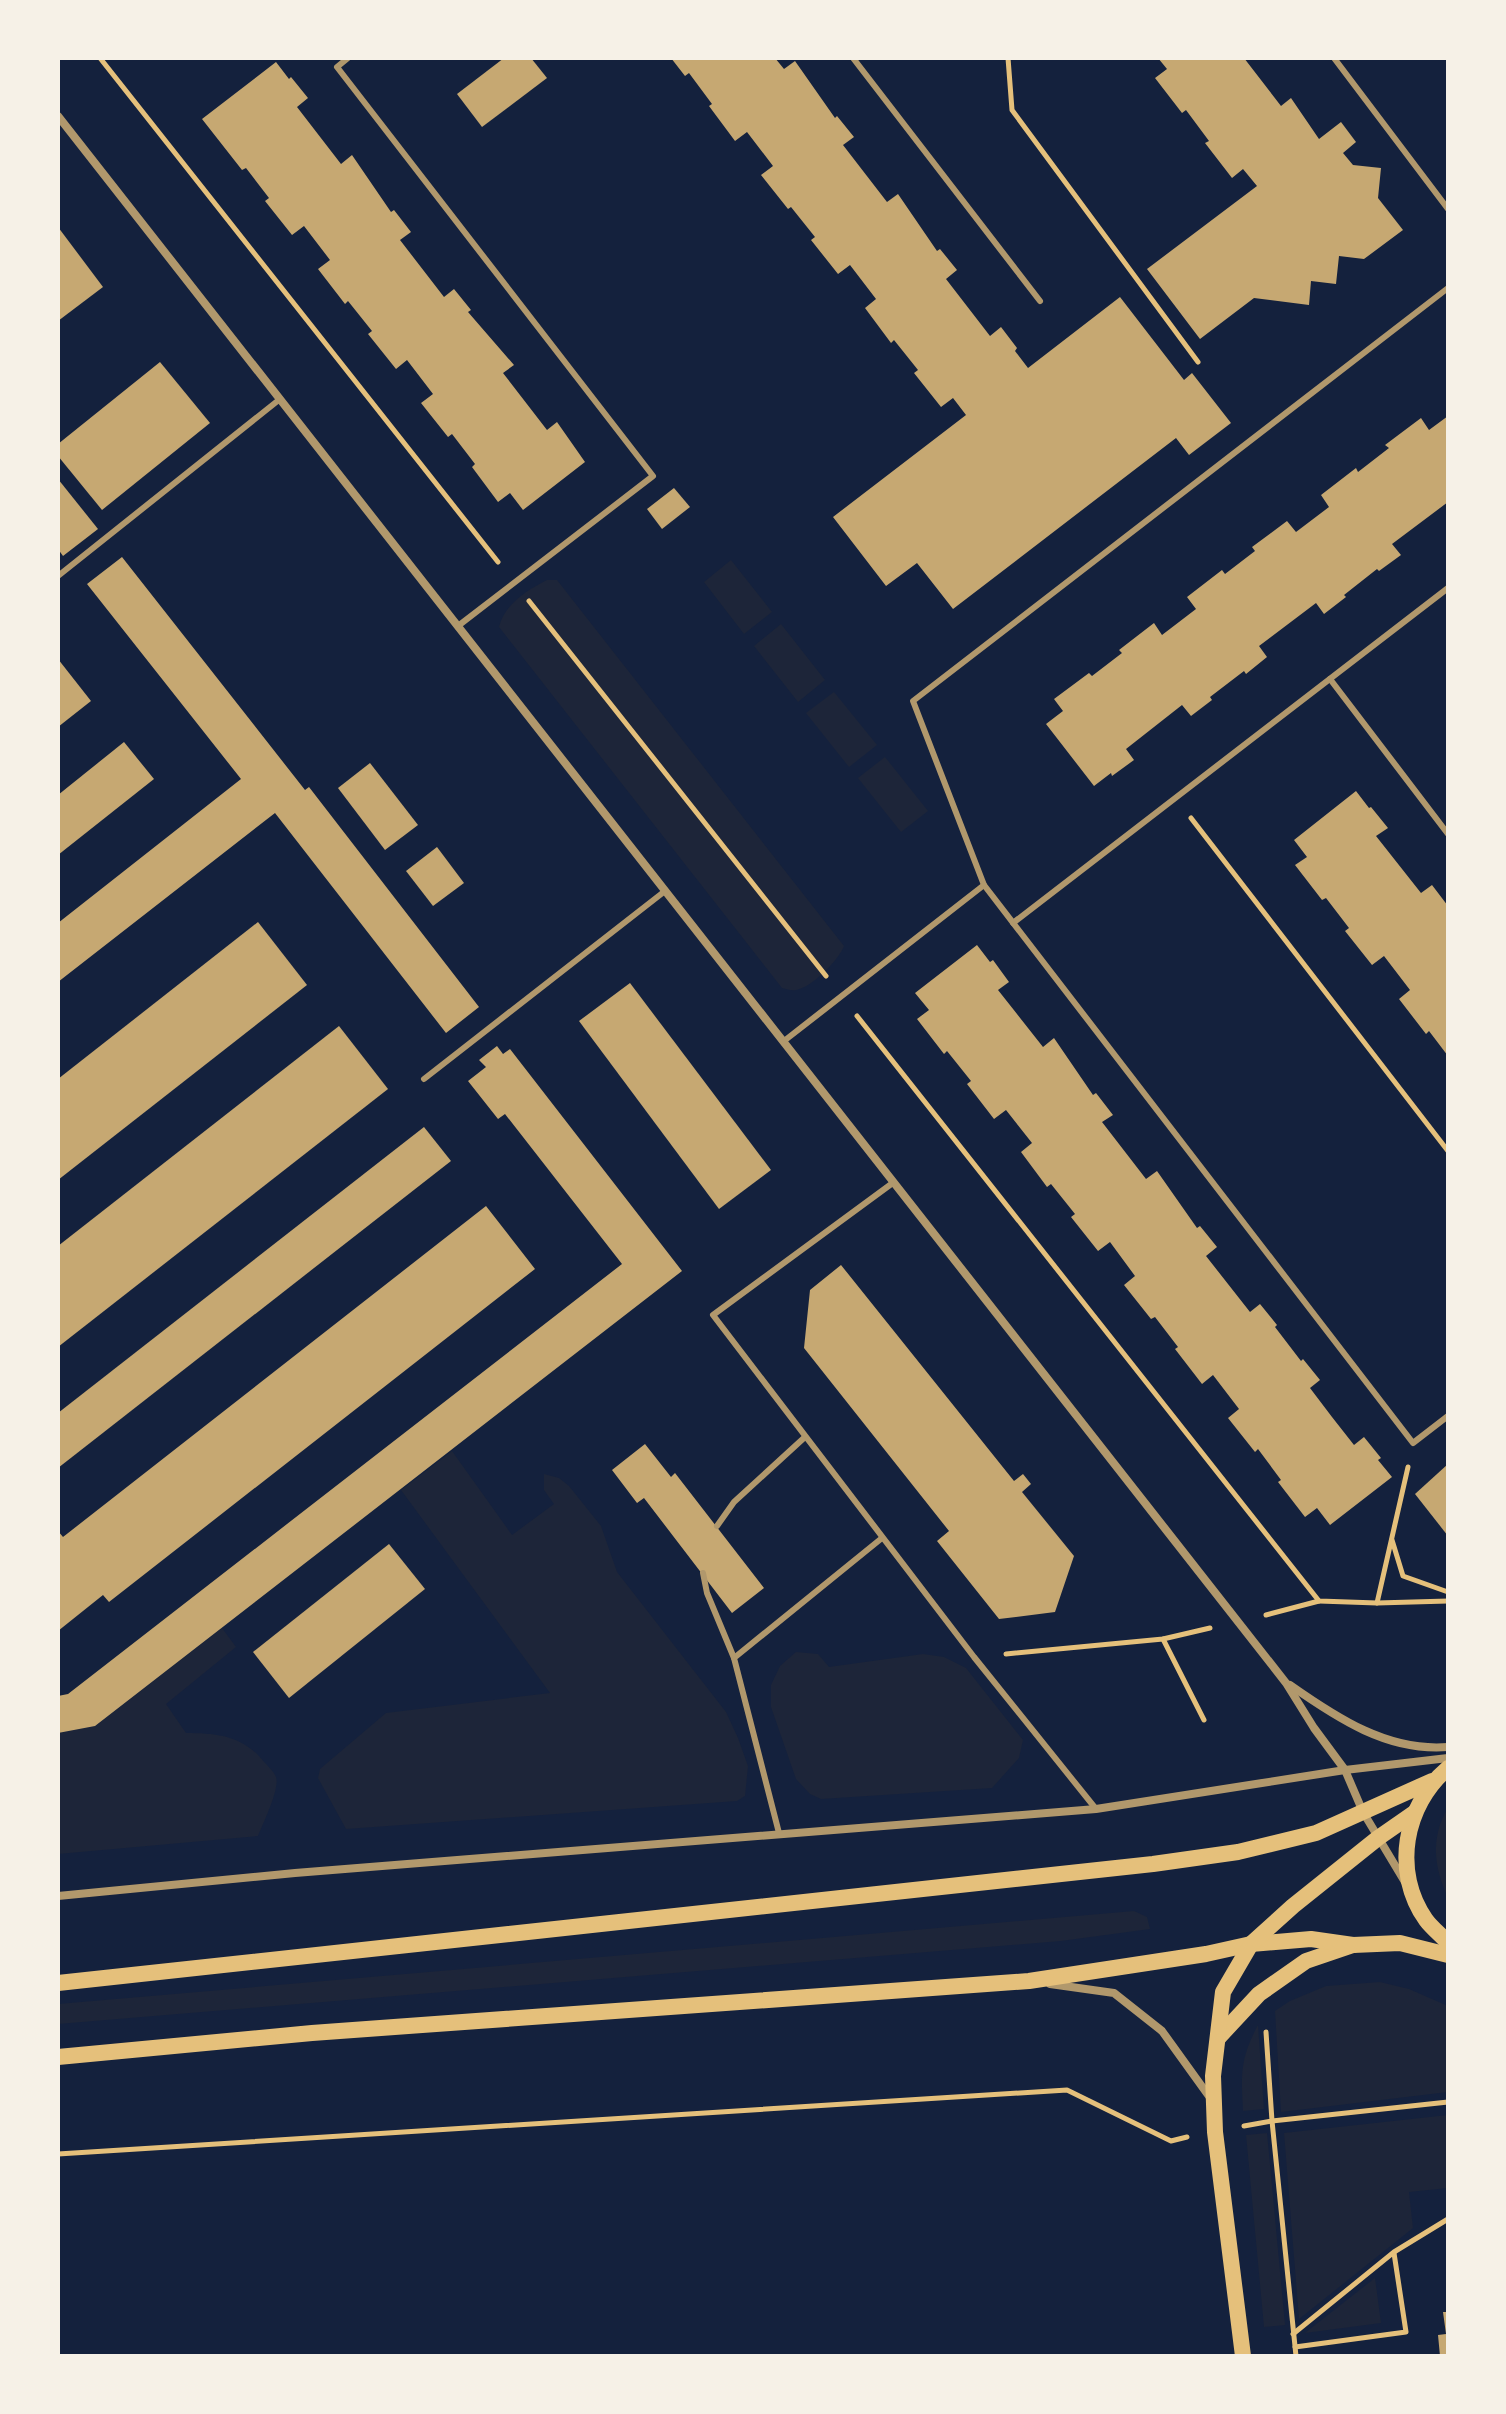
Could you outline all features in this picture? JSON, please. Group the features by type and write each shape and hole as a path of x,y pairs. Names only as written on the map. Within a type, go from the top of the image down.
{"main road":[{"path":"58,1983 1153,1864 1271,1845 1316,1833 1432,1781 1448,1768"},
{"path":"1432,1781 1414,1813 1405,1851 1411,1890 1426,1921 1448,1943"},
{"path":"1243,2356 1213,2100 1223,1992 1251,1944 1293,1906 1414,1813"},
{"path":"58,2057 312,2033 1029,1981 1206,1954 1251,1944 1311,1939 1353,1945 1400,1943 1448,1955"},
{"path":"1219,2037 1259,1994 1306,1961 1353,1945"}],"street":[{"path":"58,116 1286,1683 1345,1770 1363,1812 1411,1890"},
{"path":"1286,1683 1360,1730 1394,1742 1448,1747"},
{"path":"58,1896 295,1873 1096,1809 1345,1770 1448,1758"},
{"path":"1029,1981 1114,1993 1162,2031 1213,2100"}],"lane":[{"path":"348,58 337,67 653,476 458,626"},
{"path":"853,58 1040,301"},
{"path":"1334,58 1448,209"},
{"path":"1448,288 913,701 984,885 1413,1443 1448,1416"},
{"path":"58,576 280,399"},
{"path":"1013,923 1448,588"},
{"path":"1330,679 1448,834"},
{"path":"784,1041 984,885"},
{"path":"424,1079 665,891"},
{"path":"894,1182 713,1315 974,1657 1096,1809"},
{"path":"717,1526 734,1502 805,1437"},
{"path":"734,1658 882,1538"},
{"path":"703,1573 707,1593 734,1658 779,1833"}],"path":[{"path":"100,58 1319,1601"},
{"path":"1008,58 1012,110 1198,362"},
{"path":"1176,799 1448,1151"},
{"path":"1377,1603 1413,1443"},
{"path":"1392,1539 1403,1576 1448,1592"},
{"path":"974,1657 1163,1639 1319,1601 1448,1601"},
{"path":"1163,1639 1204,1720"},
{"path":"1266,2030 1296,2356"},
{"path":"58,2154 1067,2090 1171,2141 1272,2121 1448,2102"},
{"path":"1293,2334 1394,2252 1448,2219"},
{"path":"1295,2347 1406,2332 1394,2252"}],"shaded area":[{"path":"731,560 772,612 744,634 704,582"},
{"path":"547,580 557,580 844,946 831,966 809,984 796,990 782,988 499,627 511,605 524,593"},
{"path":"781,624 825,680 798,702 754,646"},
{"path":"834,692 877,745 849,767 806,713"},
{"path":"885,757 928,811 901,832 858,778"},
{"path":"452,1451 512,1535 554,1504 544,1490 544,1474 559,1478 569,1486 601,1526 617,1572 726,1712 748,1766 745,1796 737,1801 346,1829 318,1778 320,1769 386,1713 550,1693 401,1490"},
{"path":"222,1628 236,1647 166,1704 186,1733 219,1735 239,1741 256,1753 274,1773 276,1789 258,1836 58,1854 58,1733 95,1726"},
{"path":"796,1652 818,1654 829,1667 923,1654 944,1657 966,1668 1023,1740 1019,1758 992,1788 821,1799 810,1794 796,1779 771,1707 771,1685 780,1666"},
{"path":"1448,1808 1448,1898 1437,1864 1436,1841"},
{"path":"1134,1911 1147,1917 1150,1929 1061,1941 58,2024 58,2004"},
{"path":"1380,1982 1409,1989 1448,2006 1448,2092 1281,2112 1275,2011 1326,1986"},
{"path":"1258,2025 1264,2109 1243,2111 1243,2066"},
{"path":"1448,2115 1448,2188 1409,2192 1413,2228 1299,2319 1284,2133"},
{"path":"1267,2133 1285,2325 1264,2327 1246,2135"},
{"path":"1375,2278 1381,2323 1305,2333"}],"building":[{"path":"504,58 531,58 547,78 482,127 457,94"},
{"path":"671,58 775,58 784,69 795,61 835,118 837,116 854,137 843,145 887,202 898,194 937,251 940,249 957,270 946,279 990,336 1001,327 1028,368 1120,297 1184,380 1192,373 1231,423 1189,455 1176,438 953,609 917,563 886,586 833,517 966,415 953,398 941,407 914,373 918,370 894,340 891,343 865,308 876,299 850,265 838,274 811,240 815,237 761,175 773,166 747,132 735,141 689,73 685,76"},
{"path":"1158,58 1244,58 1281,106 1291,98 1319,139 1341,122 1356,142 1343,153 1353,165 1381,168 1378,198 1403,230 1364,259 1339,256 1336,284 1311,281 1309,305 1254,298 1200,339 1147,269 1257,186 1243,169 1232,178 1205,143 1209,141 1186,110 1182,113 1155,78 1167,69"},
{"path":"276,62 308,98 297,107 341,164 352,155 391,212 394,210 411,232 400,240 444,297 454,289 471,310 468,312 514,365 503,373 547,430 557,422 585,462 523,510 510,493 498,502 452,434 448,437 421,403 433,394 407,360 396,369 368,334 372,331 348,301 345,304 318,269 330,260 304,226 292,235 265,201 269,198 246,168 242,170 202,119"},
{"path":"58,227 103,287 58,321"},
{"path":"160,362 210,423 102,510 58,456 58,444"},
{"path":"1448,416 1448,502 1392,544 1401,555 1379,571 1377,569 1324,614 1316,603 1259,646 1267,657 1210,697 1212,700 1191,716 1182,705 1126,749 1134,760 1094,786 1046,724 1063,711 1054,699 1089,673 1092,676 1154,623 1162,635 1196,609 1187,597 1222,570 1225,574 1255,551 1252,547 1287,521 1296,532 1329,507 1321,495 1356,468 1358,472 1389,448 1385,445 1421,418 1429,430"},
{"path":"58,479 98,529 63,556 58,549"},
{"path":"674,488 690,507 662,529 647,509"},
{"path":"122,557 305,790 309,787 479,1007 446,1033 275,813 58,982 58,923 241,779 87,584"},
{"path":"58,659 91,701 58,727"},
{"path":"124,742 154,779 58,855 58,795"},
{"path":"370,763 418,825 385,850 338,788"},
{"path":"1356,791 1388,828 1376,836 1421,893 1432,885 1448,906 1448,1056 1399,999 1410,990 1384,956 1372,965 1345,931 1349,928 1326,898 1322,900 1295,865 1307,857 1294,840"},
{"path":"437,847 464,883 433,906 406,871"},
{"path":"258,922 307,985 58,1180 58,1079"},
{"path":"977,945 1009,982 998,990 1043,1047 1054,1038 1093,1095 1096,1093 1113,1115 1102,1122 1146,1179 1157,1171 1197,1228 1200,1226 1217,1247 1206,1256 1250,1312 1260,1304 1301,1361 1303,1359 1320,1380 1310,1388 1354,1445 1364,1437 1381,1458 1378,1460 1392,1477 1330,1525 1317,1508 1305,1517 1258,1449 1255,1452 1228,1418 1239,1409 1213,1375 1202,1384 1155,1317 1151,1319 1124,1285 1135,1276 1110,1242 1098,1251 1071,1217 1075,1214 1051,1184 1047,1187 1021,1152 1032,1143 1006,1110 994,1119 967,1084 971,1081 947,1051 944,1054 917,1019 929,1010 915,993"},
{"path":"630,983 771,1170 719,1209 579,1021"},
{"path":"339,1026 388,1089 58,1347 58,1246"},
{"path":"497,1046 503,1054 510,1049 682,1271 95,1726 58,1733 58,1696 68,1694 622,1264 505,1114 498,1119 468,1081 486,1067 479,1060"},
{"path":"424,1127 451,1161 58,1468 58,1413"},
{"path":"486,1206 535,1269 109,1602 103,1595 58,1631 58,1531 63,1537"},
{"path":"841,1265 1014,1481 1023,1474 1031,1484 1022,1492 1074,1556 1055,1612 999,1619 937,1541 949,1531 804,1348 810,1290"},
{"path":"645,1444 671,1477 675,1473 764,1588 732,1613 644,1498 637,1503 612,1470"},
{"path":"1448,1464 1448,1536 1415,1494"},
{"path":"389,1544 425,1589 289,1698 253,1652"},
{"path":"1443,2312 1448,2312 1448,2356 1440,2356 1438,2335 1446,2334"}]}
